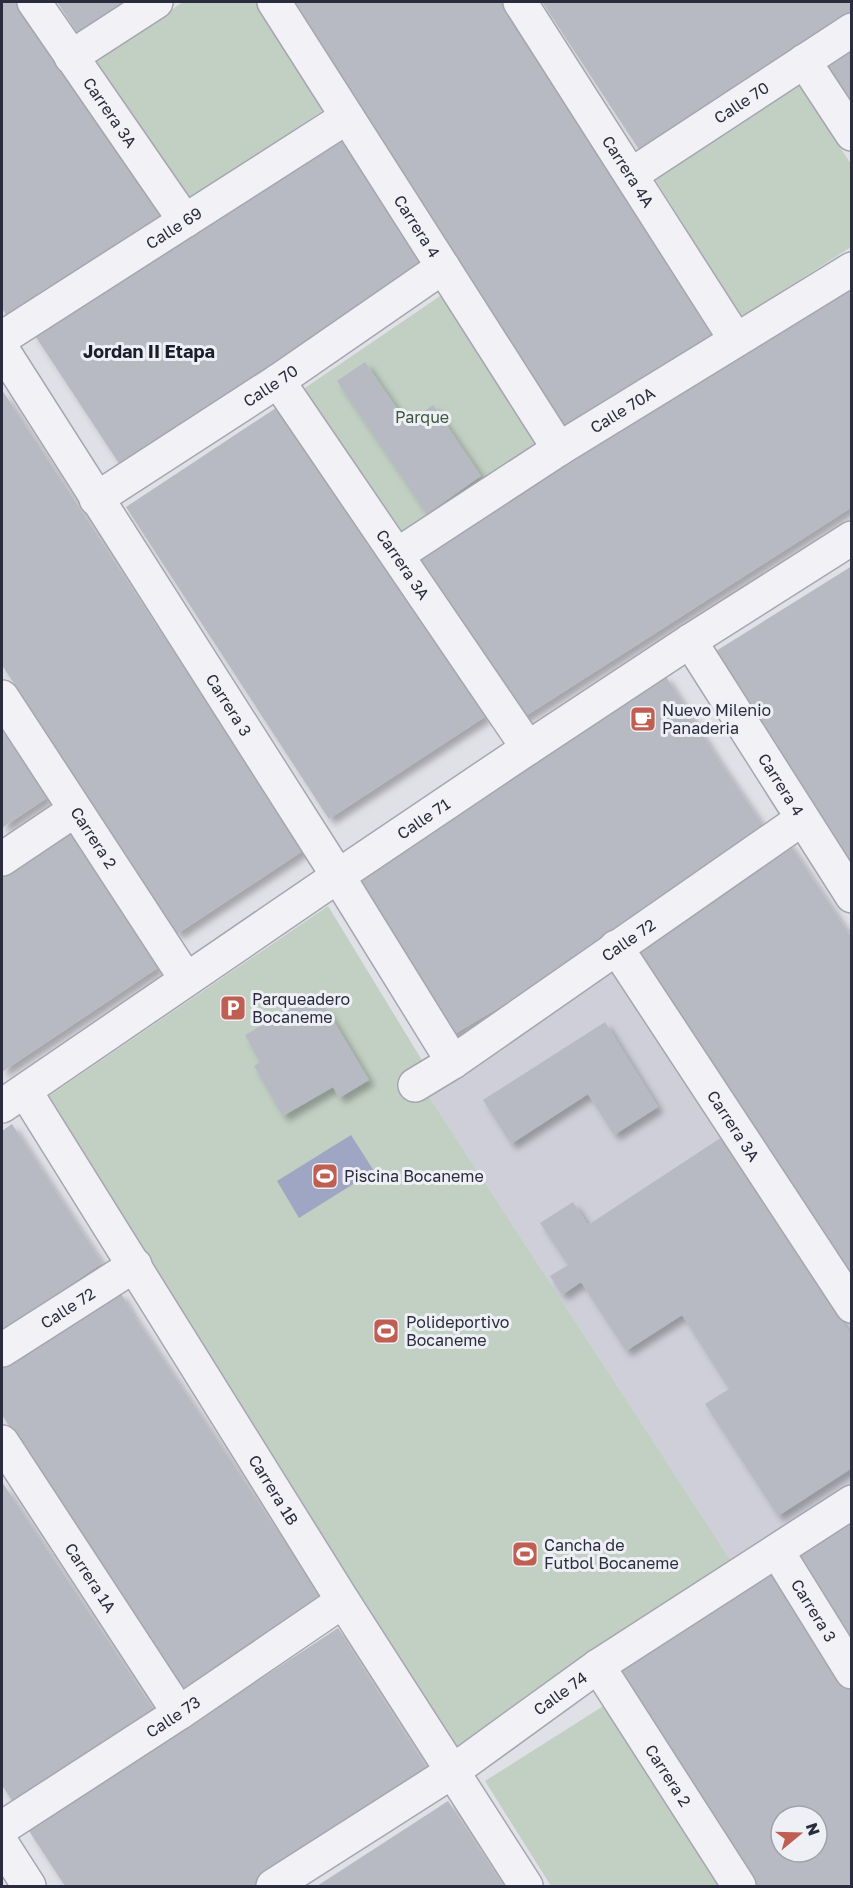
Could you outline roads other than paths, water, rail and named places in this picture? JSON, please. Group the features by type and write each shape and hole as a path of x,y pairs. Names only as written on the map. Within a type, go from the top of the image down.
{"street":[{"name":"Carrera 3A","path":"34,2 185,221"},
{"path":"71,57 156,2"},
{"name":"Carrera 4","path":"274,2 559,449"},
{"name":"Carrera 4A","path":"520,2 736,340"},
{"name":"Calle 70","path":"631,175 852,30"},
{"path":"804,61 852,134"},
{"name":"Calle 69","path":"3,352 185,221 347,117"},
{"name":"Calle 70","path":"96,499 278,381 443,267"},
{"name":"Calle 70A","path":"397,555 559,449 852,269"},
{"name":"Carrera 3","path":"3,352 338,876 453,1062"},
{"name":"Carrera 3A","path":"278,381 528,748"},
{"name":"Calle 71","path":"13,1099 528,748 852,538"},
{"name":"Carrera 4","path":"690,641 852,896"},
{"name":"Carrera 2","path":"2,697 186,979"},
{"path":"2,860 75,810"},
{"name":"Calle 72","path":"415,1085 453,1062 802,819"},
{"name":"Carrera 3A","path":"616,947 852,1306"},
{"name":"Carrera 1B","path":"13,1099 135,1265 343,1601 526,1887"},
{"name":"Calle 72","path":"2,1350 135,1265"},
{"name":"Carrera 1A","path":"2,1442 179,1713"},
{"name":"Calle 74","path":"282,1884 453,1771 598,1666 852,1502"},
{"name":"Carrera 3","path":"777,1551 852,1672"},
{"name":"Calle 73","path":"2,1828 179,1713 343,1601"},
{"name":"Carrera 2","path":"598,1666 739,1887"},
{"path":"2,1844 29,1887"}],"water":[{"name":"Piscina Bocaneme","path":"351,1135 374,1171 299,1218 277,1181"}],"place":[{"name":"Nuevo Milenio Panaderia","path":"643,719"},
{"name":"Parqueadero Bocaneme","path":"233,1008"},
{"name":"Piscina Bocaneme","path":"325,1176"},
{"name":"Polideportivo Bocaneme","path":"386,1331"},
{"name":"Cancha de Futbol Bocaneme","path":"525,1554"}],"district":[{"name":"Jordan II Etapa","path":"149,352"}],"park label":[{"name":"Parque","path":"422,417"}]}
